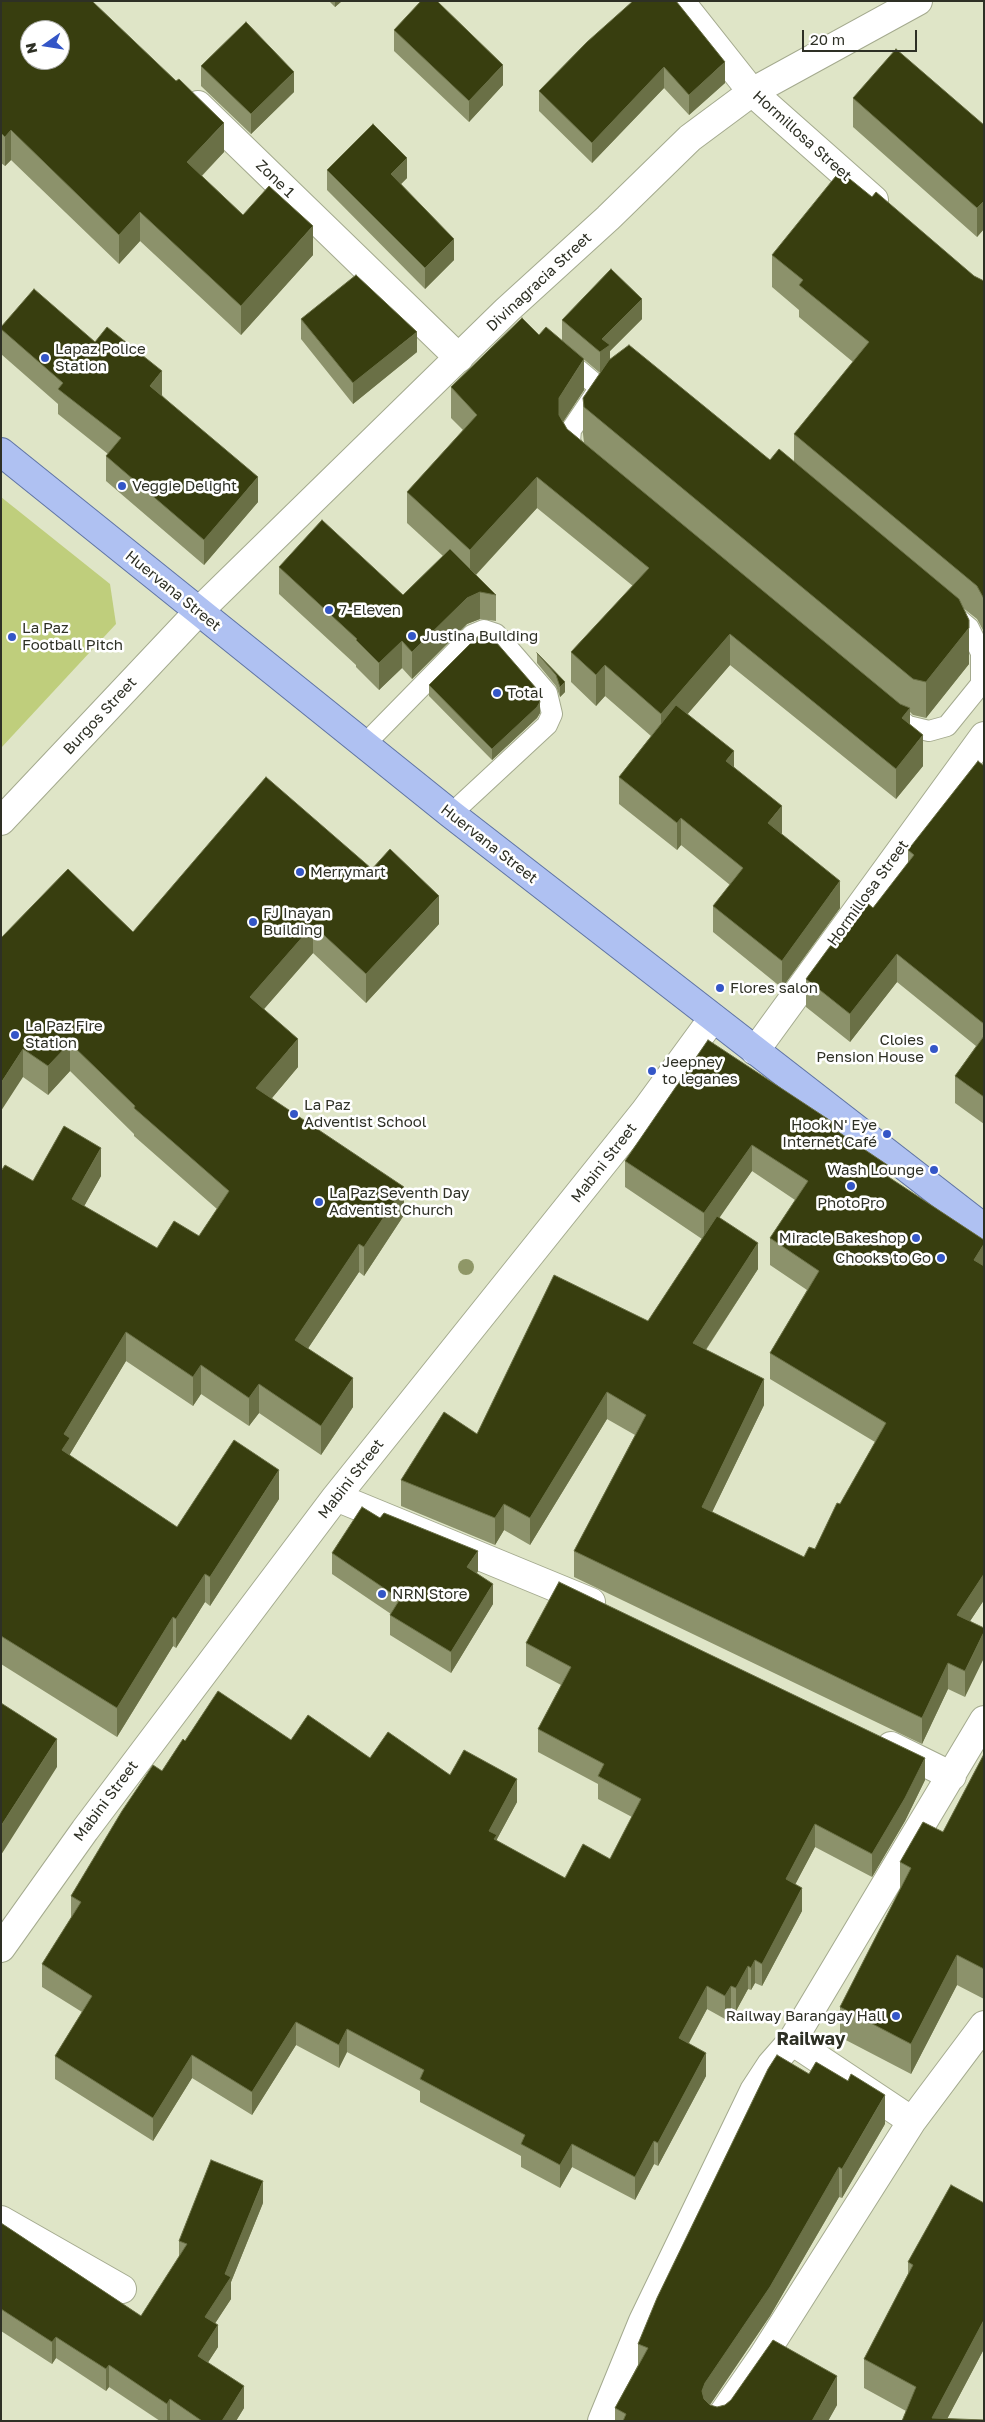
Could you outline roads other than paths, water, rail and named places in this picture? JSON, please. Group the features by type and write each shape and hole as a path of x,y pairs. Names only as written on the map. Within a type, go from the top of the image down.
{"main road":[{"name":"Huervana Street","path":"1,452 450,814 984,1228"}],"street":[{"name":"Hormillosa Street","path":"680,1 752,92 890,214"},
{"name":"Divinagracia Street","path":"198,612 459,358 515,316 608,218 690,138 752,92 918,1"},
{"name":"Zone 1","path":"183,90 459,358"},
{"name":"Burgos Street","path":"1,821 198,612"},
{"name":"Hormillosa Street","path":"755,1051 984,736"},
{"name":"Mabini Street","path":"1,1948 84,1830 336,1497 645,1111 713,1018"},
{"path":"336,1497 577,1596 613,1613"},
{"path":"602,2421 644,2321 754,2091 771,2065 792,2041 984,1720"},
{"path":"872,1737 952,1776"},
{"path":"718,2421 763,2356 912,2121 984,2025"},
{"path":"792,2041 912,2121"},
{"path":"1,2220 122,2289"}],"lane":[{"path":"552,348 600,388"},
{"path":"598,470 575,451 570,441 570,430 600,388 632,366"},
{"path":"878,701 908,726 929,731 947,726 981,684 981,653 969,628 939,603"},
{"path":"364,744 472,635 484,630 496,634 547,693 552,714 547,725 450,814"}],"place":[{"name":"Lapaz Police Station","path":"45,358"},
{"name":"Veggie Delight","path":"122,486"},
{"name":"7-Eleven","path":"329,610"},
{"name":"Justina Building","path":"412,636"},
{"name":"La Paz Football Pitch","path":"12,637"},
{"name":"Total","path":"497,693"},
{"name":"Merrymart","path":"300,872"},
{"name":"FJ Inayan Building","path":"253,922"},
{"name":"Flores salon","path":"720,988"},
{"name":"La Paz Fire Station","path":"15,1035"},
{"name":"Cloies Pension House","path":"934,1049"},
{"name":"Jeepney to leganes","path":"652,1071"},
{"name":"La Paz Adventist School","path":"294,1114"},
{"name":"Hook N' Eye Internet Café","path":"887,1134"},
{"name":"Wash Lounge","path":"934,1170"},
{"name":"PhotoPro","path":"851,1186"},
{"name":"La Paz Seventh Day Adventist Church","path":"319,1202"},
{"name":"Miracle Bakeshop","path":"916,1238"},
{"name":"Chooks to Go","path":"941,1258"},
{"name":"NRN Store","path":"382,1594"},
{"name":"Railway Barangay Hall","path":"896,2016"}],"district":[{"name":"Railway","path":"811,2039"}]}
